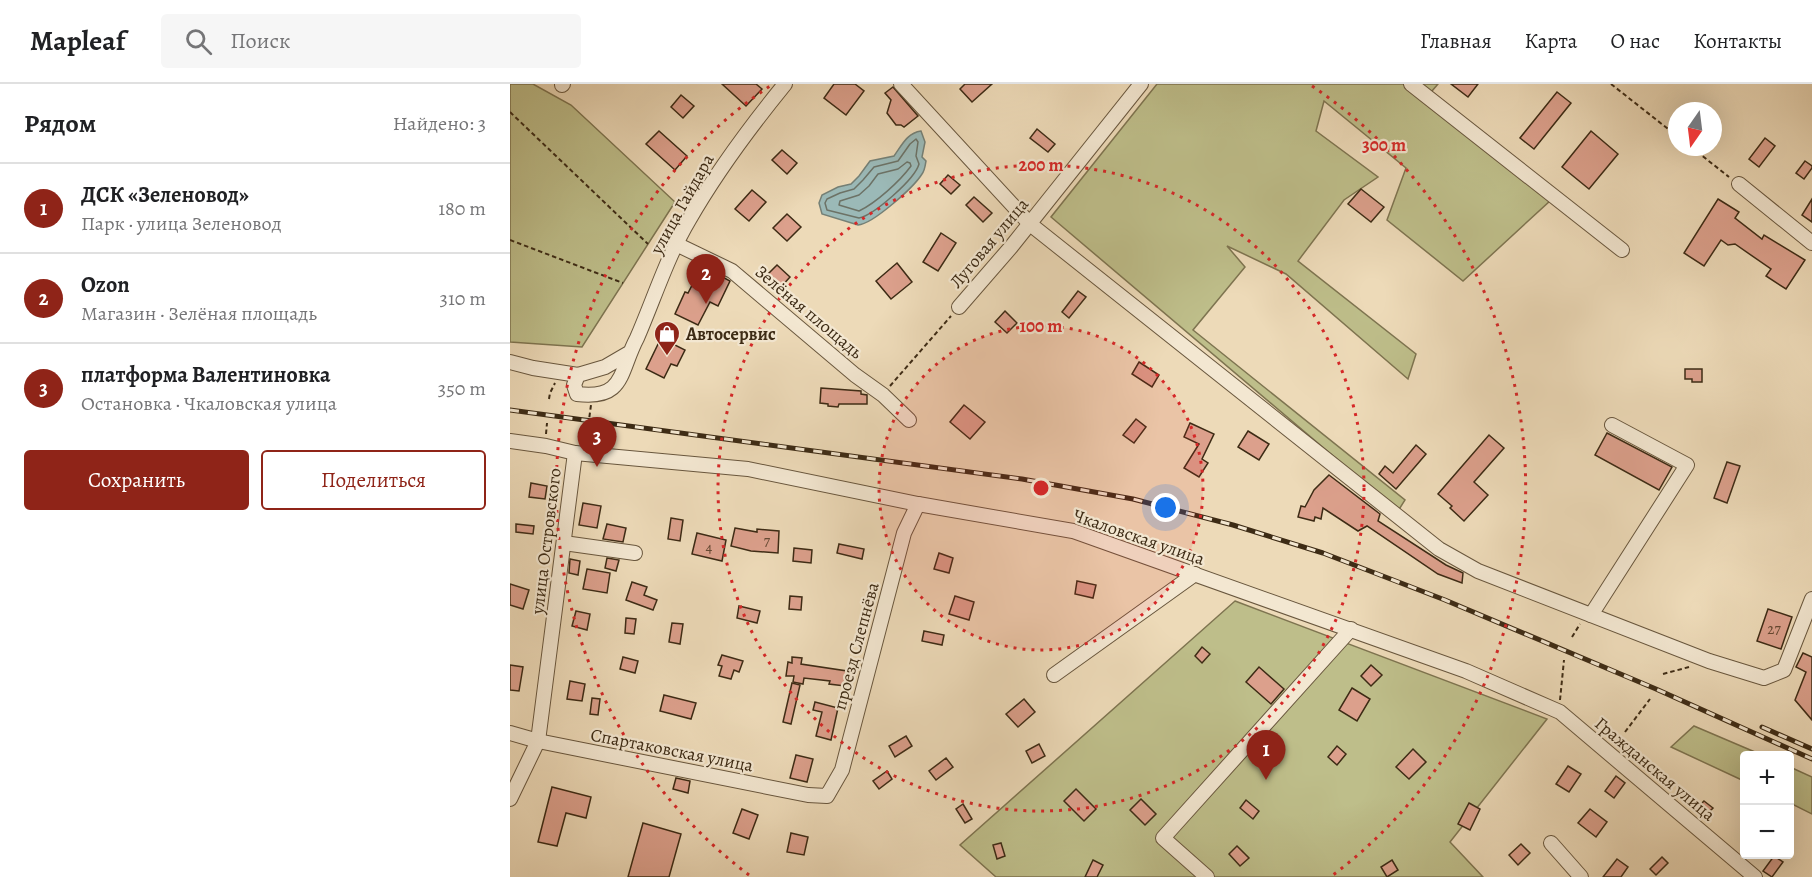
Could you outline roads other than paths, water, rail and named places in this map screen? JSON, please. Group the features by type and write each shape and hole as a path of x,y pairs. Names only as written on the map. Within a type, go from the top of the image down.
{"street":[{"name":"улица Гайдара","path":"578,375 574,385 577,394 593,396 609,392 619,381 629,353 688,220 726,159 785,84"},
{"path":"901,84 1030,224 1439,549 1478,571 1709,661 1764,678 1784,670 1812,599"},
{"name":"Луговая улица","path":"959,307 1030,224 1141,84"},
{"path":"1411,84 1622,250"},
{"path":"1739,184 1812,243"},
{"name":"Зелёная площадь","path":"676,244 732,271 855,375 883,394 909,420"},
{"path":"510,362 578,375 605,367 629,353"},
{"path":"1588,614 1687,465 1612,425"},
{"name":"Чкаловская улица","path":"510,441 575,453 748,470 918,504 1073,531 1466,671 1560,712"},
{"name":"улица Островского","path":"510,799 538,741 575,453"},
{"name":"проезд Слепнёва","path":"827,796 842,770 904,533 918,504"},
{"path":"564,543 635,553"},
{"path":"1054,675 1195,574"},
{"path":"1207,877 1163,838 1351,629"},
{"name":"Гражданская улица","path":"1560,712 1755,877"},
{"name":"Спартаковская улица","path":"510,733 538,741 808,795 827,796"},
{"path":"1551,843 1581,877"}],"water":[{"path":"921,131 925,142 922,157 926,161 924,171 893,204 865,223 858,225 822,214 819,203 822,195 838,187 851,184 870,161 894,156 908,137"}],"railway":[{"path":"510,410 1022,479 1133,499 1233,525 1323,553 1445,600 1656,689 1812,759"},
{"path":"1762,727 1812,749"}],"place":[{"name":"Ozon","path":"706,304"},
{"name":"Автосервис","path":"667,357"},
{"name":"платформа Валентиновка","path":"597,467"},
{"name":"ДСК «Зеленовод»","path":"1266,780"}]}
